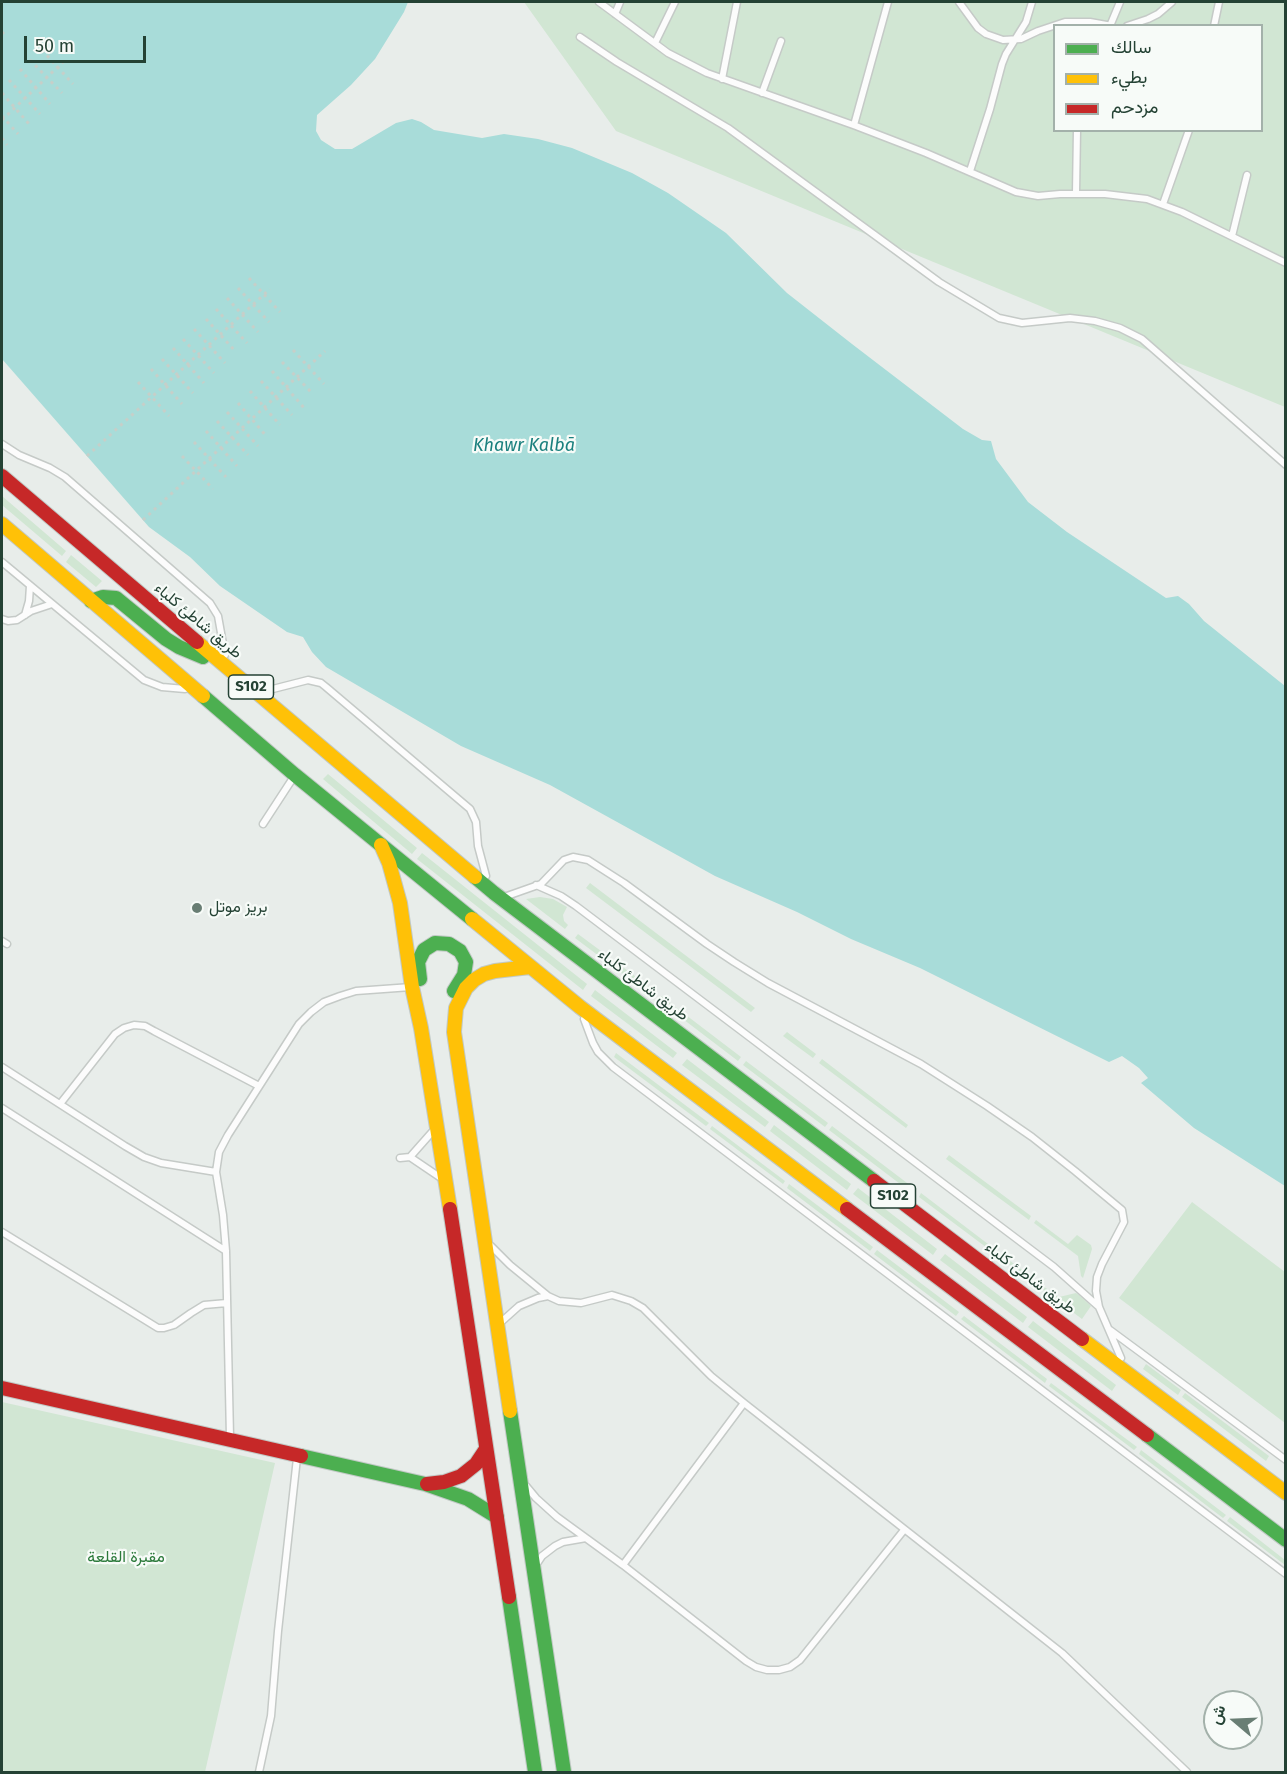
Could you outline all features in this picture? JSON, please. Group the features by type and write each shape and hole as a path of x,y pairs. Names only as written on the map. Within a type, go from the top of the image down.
{"main road":[{"name":"طريق شاطئ كلباء","path":"2,476 498,896 1286,1493"},
{"name":"S102","path":"2,524 295,775 580,1007 1286,1540"},
{"path":"91,601 103,597 116,598 166,639 226,667"},
{"path":"381,845 400,903 412,987 422,1028 535,1773"},
{"path":"422,1028 418,969 420,955 435,943 449,944 460,951 466,962 464,975 452,995 448,1012 448,1029 455,1045"},
{"path":"530,967 484,974 466,988 456,1008 455,1045 564,1773"},
{"path":"2,1388 425,1484 468,1499 496,1517"},
{"path":"425,1484 444,1482 461,1476 476,1464 486,1449"},
{"path":"1240,1505 1274,1515"}],"lane":[{"path":"599,2 655,43 687,63 722,79 854,125 970,171 1016,192 1038,196 1076,193 1147,199 1182,212 1286,263"},
{"path":"615,14 620,2"},
{"path":"655,43 675,2"},
{"path":"722,79 737,2"},
{"path":"854,125 888,2"},
{"path":"960,2 972,21 986,34 1003,40 1015,41 1053,25"},
{"path":"970,171 1002,64 1026,22 1032,2"},
{"path":"1111,24 1120,2"},
{"path":"1133,24 1158,14 1172,2"},
{"path":"1214,24 1219,2"},
{"path":"1058,24 1090,22 1104,24"},
{"path":"580,37 728,128 939,282 999,318 1022,323 1070,318 1095,321 1120,328 1142,339 1286,465"},
{"path":"762,93 781,41"},
{"path":"1076,193 1077,132"},
{"path":"1163,204 1188,132"},
{"path":"1232,236 1247,175"},
{"path":"2,444 65,477 210,603 215,608 220,624 226,667"},
{"path":"2,562 144,680 162,687 196,690"},
{"path":"25,615 30,586"},
{"path":"2,619 13,621 52,604"},
{"path":"257,693 308,680 321,683 464,803 476,822 481,862 486,878 498,896 546,880 564,860 573,857 588,860 734,962 921,1064 1032,1137 1118,1206 1124,1216 1124,1222 1097,1277 1096,1291 1099,1307 1126,1372"},
{"path":"263,824 295,775"},
{"path":"536,885 561,896 576,906 1054,1267 1099,1307"},
{"path":"230,1440 226,1251 216,1172 223,1143 299,1024 311,1012 324,1002 356,991 412,987"},
{"path":"580,1007 593,1043 598,1052 613,1067 1286,1574"},
{"path":"60,1104 115,1034 135,1025 154,1030 259,1086"},
{"path":"2,1067 144,1157 161,1163 216,1172"},
{"path":"2,1108 226,1251"},
{"path":"410,1157 425,1142 437,1124"},
{"path":"400,1158 410,1157 429,1168 446,1182"},
{"path":"2,1232 158,1328 174,1325 204,1305 227,1303"},
{"path":"483,1236 501,1256 548,1296 559,1301 572,1303 590,1301 605,1295 612,1295 631,1301 643,1308 711,1376 1062,1653 1187,1773"},
{"path":"497,1327 519,1306 548,1296"},
{"path":"1110,1330 1286,1460"},
{"path":"623,1566 744,1403"},
{"path":"259,1773 271,1716 298,1455"},
{"path":"520,1475 546,1508 746,1661 767,1670 790,1667 800,1660 904,1530"},
{"path":"534,1570 542,1556 555,1546 563,1542 586,1538"}],"path":[{"path":"42,50 73,84"},
{"path":"30,60 62,93"},
{"path":"18,134 2,118 63,62"},
{"path":"20,69 50,104"},
{"path":"9,80 40,114"},
{"path":"2,93 29,124"},
{"path":"2,138 7,145"},
{"path":"249,278 280,312"},
{"path":"238,288 269,322"},
{"path":"87,456 270,289"},
{"path":"227,298 258,332"},
{"path":"216,309 247,343"},
{"path":"206,319 236,352"},
{"path":"194,329 225,363"},
{"path":"183,339 214,374"},
{"path":"173,348 204,383"},
{"path":"293,350 324,384"},
{"path":"143,520 325,351"},
{"path":"162,359 193,393"},
{"path":"282,362 313,394"},
{"path":"151,369 182,404"},
{"path":"272,370 305,409"},
{"path":"261,381 292,415"},
{"path":"138,382 169,416"},
{"path":"250,391 280,425"},
{"path":"238,403 267,437"},
{"path":"227,412 258,446"},
{"path":"217,421 248,455"},
{"path":"206,431 237,466"},
{"path":"194,442 226,477"},
{"path":"182,456 213,489"}],"green space":[{"path":"524,2 1285,2 1285,407 616,131"},
{"path":"2,496 66,551 62,556 2,505"},
{"path":"71,555 102,581 96,587 66,562"},
{"path":"328,774 417,848 412,854 323,779"},
{"path":"422,853 587,984 583,990 417,859"},
{"path":"590,883 755,1008 751,1012 586,888"},
{"path":"540,897 553,899 567,907 563,915 568,925 565,929 526,899"},
{"path":"578,934 655,991 652,996 575,938"},
{"path":"595,990 677,1053 673,1058 591,996"},
{"path":"661,996 741,1057 738,1061 658,1000"},
{"path":"787,1032 816,1054 813,1058 783,1036"},
{"path":"616,1053 709,1123 706,1126 614,1057"},
{"path":"687,1059 769,1122 765,1127 682,1065"},
{"path":"822,1059 908,1125 906,1128 819,1063"},
{"path":"746,1061 828,1123 825,1127 743,1065"},
{"path":"774,1125 851,1184 847,1190 770,1131"},
{"path":"712,1126 785,1181 783,1184 710,1129"},
{"path":"832,1126 915,1189 912,1193 829,1130"},
{"path":"949,1155 1031,1216 1029,1220 946,1159"},
{"path":"789,1184 873,1247 870,1251 787,1188"},
{"path":"858,1188 937,1249 933,1255 853,1194"},
{"path":"921,1193 1055,1295 1059,1297 1076,1293 1079,1295 1091,1306 1082,1319 919,1197"},
{"path":"1192,1202 1285,1272 1285,1423 1119,1298"},
{"path":"1036,1220 1068,1244 1077,1235 1091,1245 1092,1249 1083,1278 1078,1256 1034,1223"},
{"path":"877,1250 959,1312 956,1316 874,1254"},
{"path":"945,1254 1027,1317 1023,1323 940,1260"},
{"path":"964,1316 1047,1379 1045,1383 961,1319"},
{"path":"1033,1321 1116,1385 1112,1391 1028,1327"},
{"path":"1146,1364 1181,1390 1178,1395 1143,1369"},
{"path":"1051,1383 1137,1447 1134,1450 1049,1386"},
{"path":"1185,1393 1269,1456 1266,1461 1182,1397"},
{"name":"مقبرة القلعة","path":"2,1402 275,1463 205,1772 2,1772"},
{"path":"1141,1450 1226,1515 1223,1518 1139,1454"},
{"path":"1230,1517 1285,1560 1285,1565 1227,1521"}],"water":[{"name":"Khawr Kalbā","path":"2,2 408,2 375,59 351,85 317,115 316,131 321,140 335,149 352,149 396,123 412,119 434,130 482,138 504,134 538,139 572,148 632,173 668,193 726,233 787,293 852,344 963,429 982,440 991,441 996,459 1028,502 1067,532 1166,598 1178,596 1189,604 1204,621 1285,686 1285,1186 1194,1128 1141,1083 1148,1078 1139,1068 1122,1056 1109,1062 920,968 715,876 550,785 461,746 326,667 312,652 303,637 287,632 220,586 190,557 149,527 2,359"}],"traffic: fast":[{"path":"91,601 103,597 116,598 166,639 203,657"},
{"path":"203,696 295,775 472,919"},
{"path":"475,877 874,1181"},
{"path":"420,979 418,962 424,950 435,943 449,944 460,951 466,962 464,975 454,991"},
{"path":"510,1411 564,1772"},
{"path":"1147,1435 1286,1540"},
{"path":"301,1456 425,1484 468,1499 497,1517"},
{"path":"509,1597 535,1772"}],"traffic: slow":[{"path":"2,524 203,696"},
{"path":"197,642 475,877"},
{"path":"381,845 389,863 400,903 450,1209"},
{"path":"472,919 580,1007 847,1209"},
{"path":"510,1411 454,1032 456,1008 466,988 474,980 495,971 530,967"},
{"path":"1082,1339 1286,1493"}],"traffic: jam":[{"path":"2,476 197,642"},
{"path":"874,1181 1082,1339"},
{"path":"450,1209 509,1597"},
{"path":"847,1209 1147,1435"},
{"path":"2,1388 301,1456"},
{"path":"427,1484 444,1482 461,1476 476,1464 486,1449"}],"place":[{"name":"بريز موتل","path":"197,908"}]}
